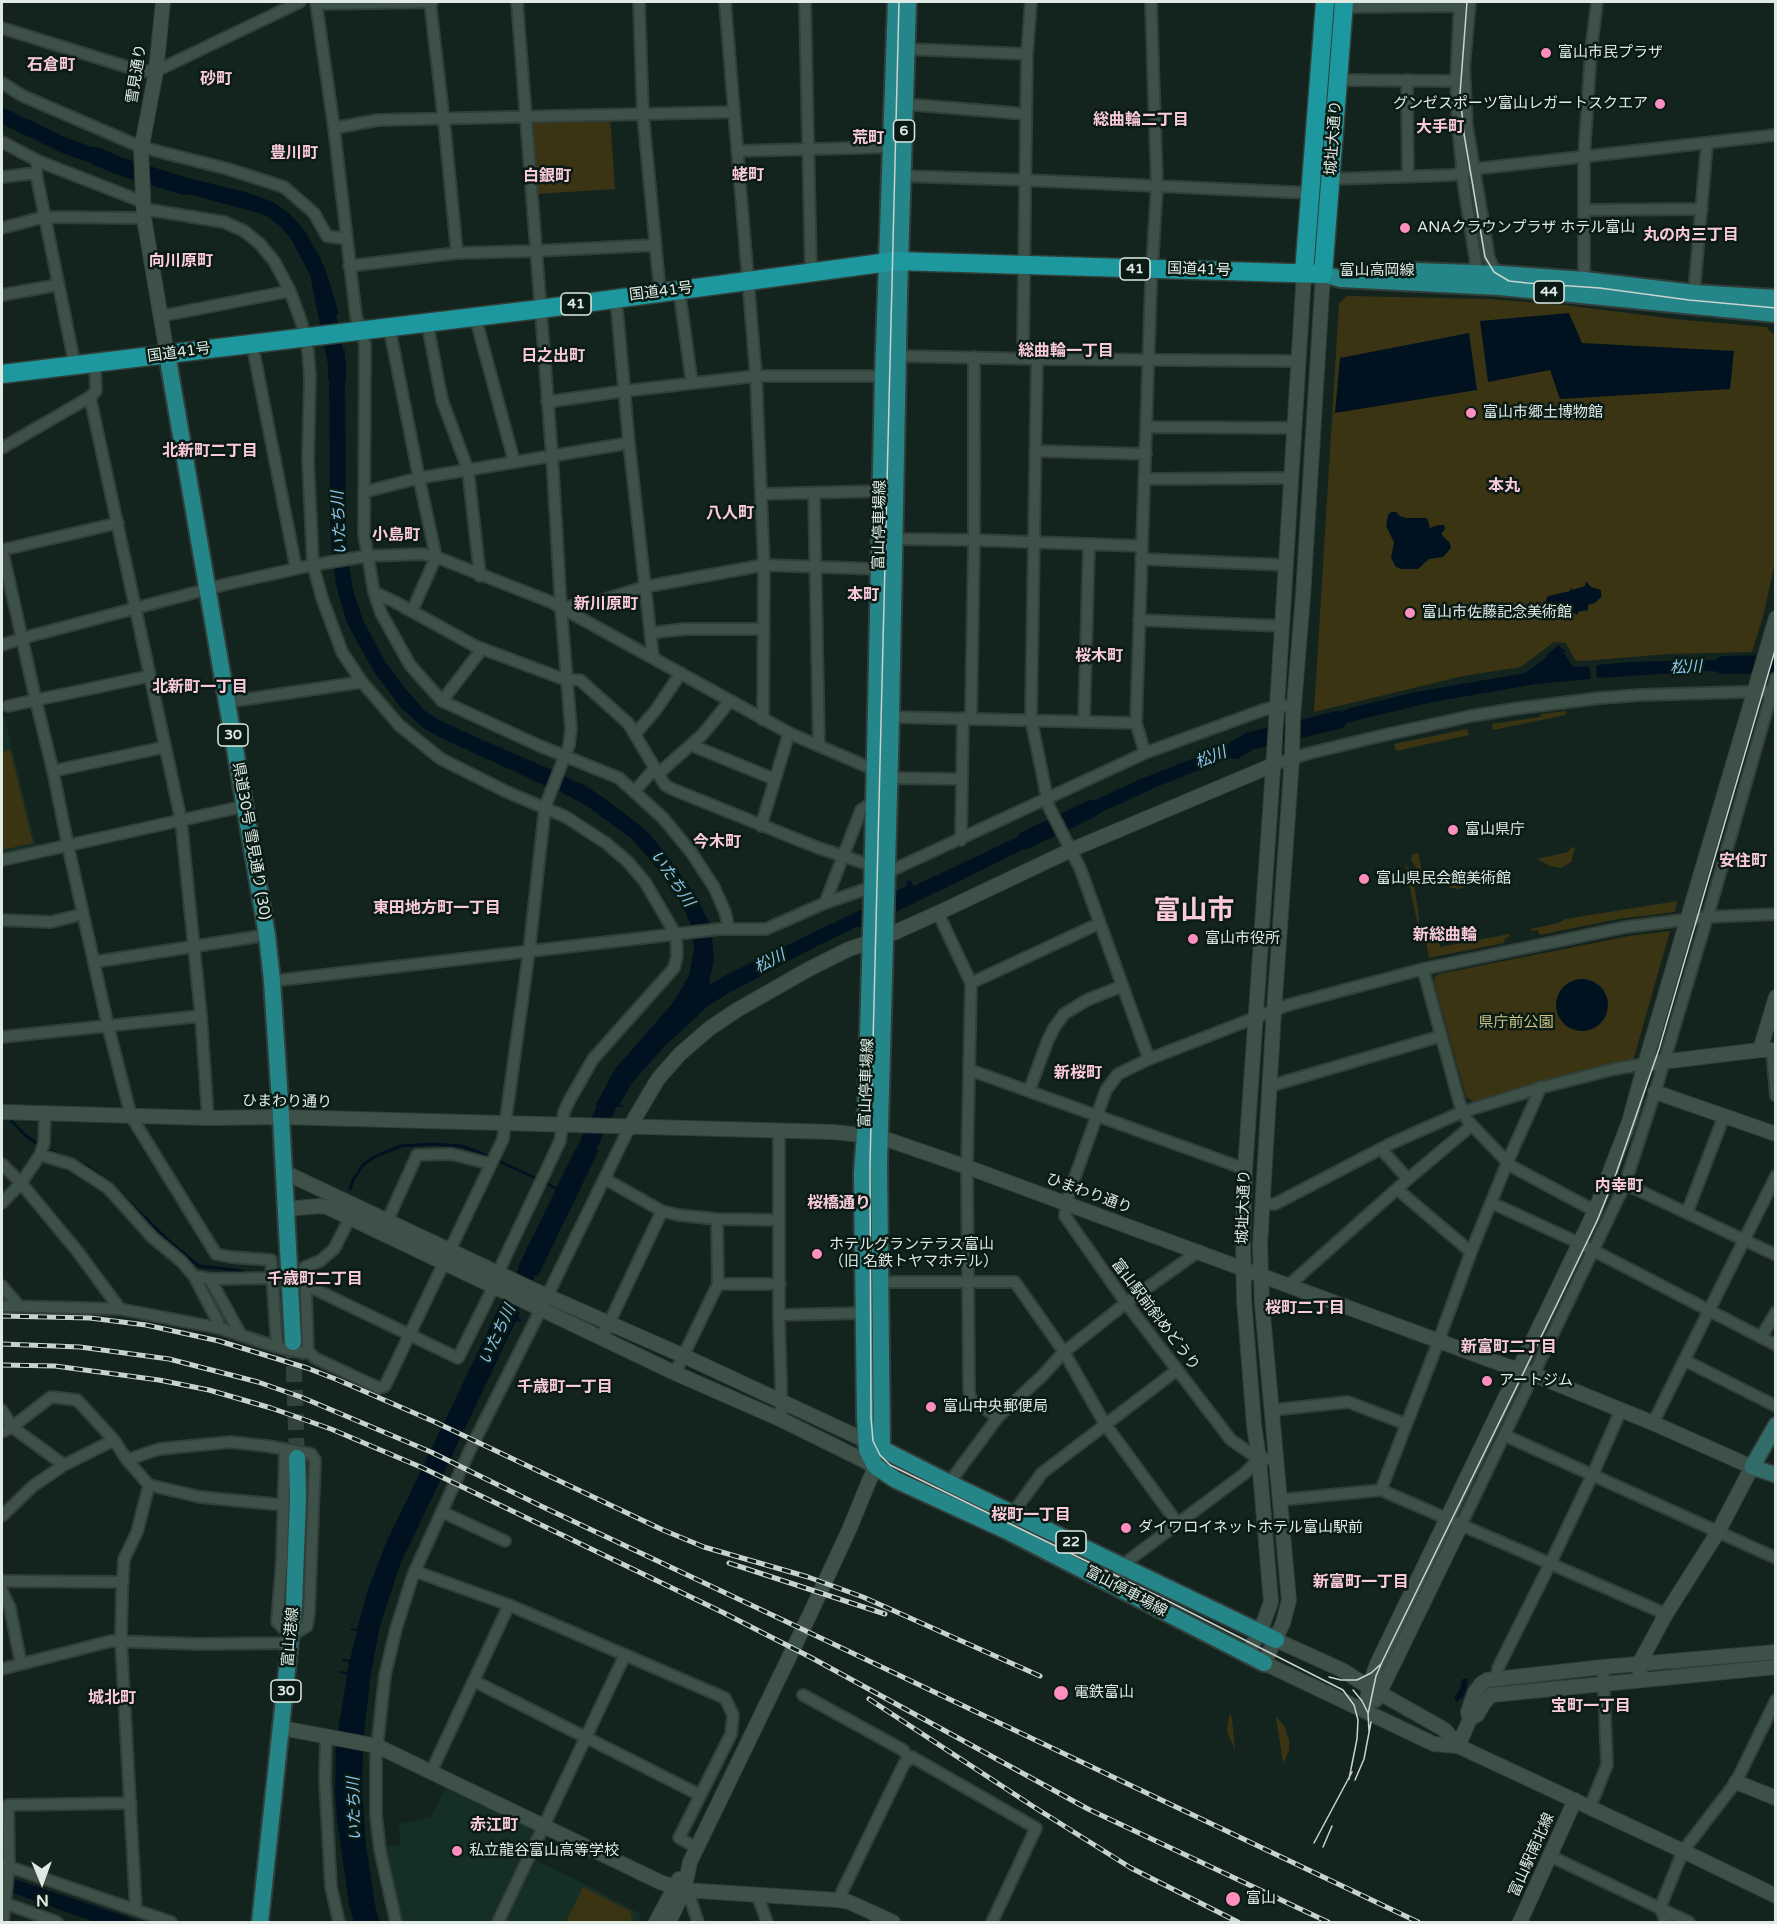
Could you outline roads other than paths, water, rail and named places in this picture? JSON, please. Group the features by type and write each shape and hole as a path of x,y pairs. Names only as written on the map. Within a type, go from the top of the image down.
{"highway":[{"name":"城址大通り","path":"1304,273 1325,2"},
{"name":"城址大通り","path":"1323,274 1344,4"},
{"name":"国道41号","path":"2,374 540,309 893,262 1323,274"}],"main road":[{"name":"6","path":"893,262 890,147 896,2"},
{"name":"6","path":"893,262 902,176 908,2"},
{"name":"富山停車場線","path":"879,869 874,801 882,774 891,717 898,356 893,262"},
{"name":"富山停車場線","path":"893,262 883,376 880,569 882,774 877,894 873,1136 879,1282 882,1449 1276,1640"},
{"name":"富山高岡線","path":"1484,273 1776,314"},
{"name":"富山高岡線","path":"1323,274 1341,279 1484,273 1584,280 1694,293 1776,298"},
{"name":"県道30号 雪見通り (30)","path":"167,354 267,935 281,1117"},
{"name":"30","path":"281,1117 286,1209 285,1344"},
{"name":"富山停車場線","path":"873,1136 862,1173 866,1441 869,1456 875,1466 896,1480 957,1507 1115,1585 1264,1663"},
{"path":"1776,1425 1752,1467 1776,1475"},
{"name":"富山港線","path":"260,1923 291,1639 298,1497 291,1454"}],"street":[{"name":"雪見通り","path":"143,205 141,149 156,72 163,2"},
{"path":"2,28 140,71 156,72 300,2"},
{"path":"457,253 431,2 317,3 349,266 356,316 364,344 364,534 374,592 384,620 410,665 442,701 563,758 618,778 663,818 705,872 726,912 724,929"},
{"path":"353,1212 334,1249 320,1261 305,1267 309,1351 315,1358 379,1388 385,1386 503,1138 547,802 568,745 571,729 517,2"},
{"path":"639,2 644,114 660,292"},
{"path":"725,2 756,376 764,565 763,720"},
{"path":"805,2 811,273"},
{"path":"1031,2 1027,54 1023,350 1037,359"},
{"path":"1145,753 1136,723 1157,186 1151,2"},
{"path":"1344,4 1459,4 1456,81 1463,172 1476,263 1471,271 1484,273 1464,90 1470,2"},
{"path":"1584,280 1584,157 1591,50 1597,2"},
{"path":"906,49 1027,54"},
{"path":"1339,80 1456,81"},
{"path":"1407,80 1408,176"},
{"path":"2,83 23,96 141,149 228,169 284,187 314,213 327,236 347,239"},
{"path":"904,105 1026,114"},
{"path":"334,128 378,120 734,112"},
{"path":"1331,179 1453,175 1474,169 1776,135"},
{"path":"2,142 38,161 143,205 224,222 244,231 260,244 274,261 290,291 308,336 310,377 308,460 312,564 342,652 362,682 399,725 441,759 507,792 547,802 583,826 628,862 645,882 676,935 677,956 674,968 593,1059 569,1101 564,1112 567,1126 499,1281 458,1358 306,1285"},
{"path":"1694,293 1707,143"},
{"path":"737,151 890,147"},
{"path":"38,161 36,173 75,366"},
{"path":"2,177 36,173"},
{"path":"902,176 1311,193"},
{"path":"2,228 44,217 143,205"},
{"path":"143,205 167,354"},
{"path":"1584,210 1702,209"},
{"path":"349,266 457,253 656,244"},
{"name":"城址大通り","path":"1247,1653 1260,1632 1271,1602 1254,1425 1243,1268 1245,1169 1274,760 1304,273"},
{"name":"城址大通り","path":"1264,1663 1276,1640 1289,1600 1260,1245 1323,274"},
{"path":"2,294 57,285"},
{"path":"679,290 692,383"},
{"path":"161,316 290,291"},
{"path":"616,298 628,443 653,657"},
{"path":"475,316 514,461"},
{"path":"428,322 442,400 468,470 480,576"},
{"path":"389,326 436,557 412,611"},
{"path":"252,343 296,568"},
{"path":"898,356 1299,361"},
{"path":"961,840 974,540 974,357"},
{"path":"1037,359 1031,719 1051,810 1080,868 1149,1059"},
{"path":"2,448 90,397 96,391 95,363"},
{"path":"548,402 756,376 883,376"},
{"path":"90,397 181,820 201,1016 208,1118"},
{"path":"1147,427 1294,428"},
{"path":"364,492 419,478 628,443"},
{"path":"1036,451 1146,454"},
{"path":"1144,479 1291,478"},
{"path":"762,494 881,491"},
{"path":"814,493 819,746"},
{"path":"118,522 2,549 108,1026 131,1116 216,1254 271,1260 285,1344"},
{"path":"894,539 1142,546"},
{"path":"1084,721 1089,544"},
{"path":"2,645 312,564 367,556 423,554 551,602 763,720 882,774 962,779"},
{"path":"1141,559 1286,565"},
{"path":"561,608 600,601 644,587 764,565 880,569"},
{"path":"374,592 482,649 566,680 580,680 628,723 656,772 672,789 760,826 879,869 961,840 1145,753 1276,712 1294,712"},
{"path":"1375,1690 1382,1653 1595,1211 1629,1122 1776,618"},
{"path":"1139,621 1282,626"},
{"path":"650,633 684,629 764,630"},
{"path":"442,701 482,649"},
{"path":"635,734 655,711 681,673"},
{"path":"8,706 150,676"},
{"path":"1366,1710 1461,1525 1625,1184 1655,1092 1776,678"},
{"path":"227,702 362,682"},
{"path":"396,1923 379,1839 372,1745 396,1629 413,1575 539,1300 605,1179 622,1127 680,1053 710,1028 737,1010 849,949 938,913 1069,845 1292,753 1514,708 1640,695 1774,691"},
{"path":"634,792 703,734 730,701"},
{"path":"891,717 1136,723"},
{"path":"760,826 789,733"},
{"path":"691,745 774,779"},
{"path":"53,771 165,747"},
{"path":"825,903 861,810 874,801"},
{"path":"2,860 245,806"},
{"path":"272,981 724,929 766,929 825,903 877,894"},
{"path":"938,913 971,983 967,1167 969,1390 972,1400 998,1417"},
{"path":"2,921 51,922 83,914"},
{"path":"1066,1204 1106,1089 1118,1074 1149,1059 1288,1005 1423,969 1626,927 1707,917 1776,914"},
{"path":"971,983 1100,923"},
{"path":"94,962 267,935"},
{"path":"1423,969 1462,1112 1507,1163 1595,1211"},
{"path":"1029,1090 1048,1040 1064,1014 1087,1000 1122,986"},
{"path":"1776,997 1769,1050 1776,1096"},
{"path":"2,1037 201,1016"},
{"path":"1270,1086 1441,1036"},
{"path":"1263,1204 1275,1204 1381,1149 1462,1112 1541,1087 1614,1069 1664,1061 1769,1050"},
{"path":"970,1070 1245,1169"},
{"path":"1381,1490 1471,1252 1541,1087"},
{"path":"1655,1092 1776,1134"},
{"name":"ひまわり通り","path":"4,1110 131,1116 281,1117 834,1132 873,1136 967,1167 1534,1375 1653,1423 1752,1467"},
{"path":"2,1203 21,1183 40,1155 44,1143 45,1112"},
{"path":"1688,1213 1724,1116"},
{"path":"1289,1285 1407,1179 1472,1126"},
{"path":"779,1131 779,1315 782,1420"},
{"path":"1381,1149 1407,1179"},
{"path":"381,1233 417,1155 451,1154 490,1164"},
{"path":"40,1155 71,1164 108,1188 152,1237 181,1261 194,1276 219,1328"},
{"path":"2,1164 21,1183 78,1252 120,1309"},
{"path":"284,1172 353,1212 381,1233 444,1263 499,1281 539,1300 602,1338 782,1420 875,1466"},
{"path":"1653,1423 1776,1176"},
{"path":"605,1179 662,1211 678,1215 717,1219 779,1220"},
{"path":"1625,1184 1776,1255"},
{"path":"1397,1189 1471,1252"},
{"path":"1492,1203 1579,1243 1776,1345"},
{"name":"富山駅前斜めどうり","path":"1066,1204 1065,1216 1126,1303 1231,1440 1259,1459"},
{"path":"286,1209 319,1206 387,1220 451,1250 499,1281"},
{"path":"602,1338 662,1211"},
{"path":"675,1373 718,1284 717,1219"},
{"path":"949,1483 998,1417 1064,1352 1126,1303 1199,1251"},
{"path":"194,1276 210,1279 273,1278"},
{"path":"210,1279 241,1335"},
{"path":"879,1282 1015,1282 1064,1352 1105,1424 1178,1524"},
{"path":"718,1284 780,1284"},
{"path":"2,1286 19,1306"},
{"path":"539,1300 609,1322 882,1449 844,1540 690,1862 679,1888 669,1923"},
{"path":"2,1306 120,1309 219,1328 285,1344 303,1353 309,1351"},
{"path":"1761,1337 1776,1312"},
{"path":"779,1315 863,1313"},
{"path":"1684,1359 1776,1406"},
{"path":"1012,1514 1042,1473 1177,1370"},
{"path":"2,1432 12,1427 51,1396 77,1400 114,1440 127,1460 149,1485 200,1497 284,1505"},
{"path":"1272,1410 1348,1402 1406,1424"},
{"path":"2,1410 12,1427 64,1465"},
{"path":"1497,1678 1497,1668 1550,1564 1621,1410"},
{"path":"1504,1435 1776,1558"},
{"path":"2,1516 33,1486 64,1465 114,1440"},
{"path":"127,1460 159,1449 230,1442 291,1454 284,1505 277,1622 291,1639"},
{"path":"1115,1585 1121,1566 1244,1474 1259,1459 1277,1458"},
{"path":"1641,1680 1639,1664 1666,1614 1718,1532 1752,1467"},
{"path":"136,1910 121,1641 124,1559 137,1532 149,1485"},
{"path":"1280,1500 1381,1490 1666,1614"},
{"path":"442,1512 506,1541"},
{"path":"413,1575 417,1572 509,1605 725,1698 733,1715 731,1734 679,1838 697,1848"},
{"path":"2,1583 123,1582"},
{"path":"2,1591 10,1608 21,1664"},
{"path":"431,1772 509,1605"},
{"path":"2,1670 111,1641 198,1644 291,1639"},
{"path":"1276,1640 1342,1670 1446,1730 1458,1746"},
{"path":"1470,1719 1468,1712 1475,1692 1482,1683 1497,1678 1776,1652"},
{"path":"498,1923 625,1655"},
{"path":"1264,1663 1434,1744 1458,1746 1776,1896"},
{"path":"1590,1807 1607,1765 1603,1667"},
{"path":"1458,1746 1470,1719 1477,1715 1491,1695 1776,1667"},
{"path":"474,1681 700,1795"},
{"path":"803,1695 903,1750 909,1759"},
{"path":"1666,1923 1660,1908 1683,1851 1736,1782 1776,1700"},
{"path":"282,1728 372,1745 660,1882 679,1888 838,1900 849,1902 878,1919 893,1923"},
{"path":"328,1736 326,1799 331,1875 339,1923"},
{"path":"838,1900 904,1764 912,1757 1036,1828 992,1923"},
{"path":"1736,1782 1776,1798"},
{"name":"富山駅南北線","path":"1520,1923 1575,1800"},
{"path":"3,1923 8,1805 131,1803"},
{"path":"1550,1856 1689,1923"},
{"path":"6,1867 171,1923"},
{"path":"656,1923 679,1888"},
{"path":"679,1888 690,1898 698,1923"},
{"path":"757,1894 767,1923"},
{"path":"4,1900 57,1923"}],"water":[{"path":"2,107 67,138 119,157 119,173 62,153 2,124"},
{"path":"160,171 245,192 273,202 289,213 305,231 320,258 339,314 331,315 331,312 319,316 310,275 291,239 280,226 259,213 161,187"},
{"path":"1569,313 1582,343 1734,351 1730,389 1560,399 1550,370 1488,382 1480,321"},
{"path":"1469,333 1477,390 1335,413 1340,358"},
{"name":"いたち川","path":"345,350 348,553 332,556 329,352 337,354 338,351"},
{"path":"1396,512 1406,518 1427,518 1430,528 1444,525 1445,529 1441,534 1450,543 1451,548 1443,557 1429,559 1418,569 1396,567 1391,558 1394,542 1386,526 1388,515"},
{"name":"いたち川","path":"349,565 353,590 363,620 386,663 425,711 437,719 552,770 546,786 441,738 425,729 401,708 374,672 347,623 336,585 334,567"},
{"path":"1586,581 1591,587 1601,590 1602,596 1595,603 1588,605 1588,610 1578,612 1577,615 1568,609 1559,610 1555,615 1547,610 1548,596 1570,591 1571,587 1572,590 1585,586"},
{"path":"1559,645 1566,650 1564,653 1572,666 1589,666 1591,679 1536,684 1433,702 1313,733 1314,721 1333,716 1333,711 1338,713 1416,692 1525,673"},
{"name":"松川","path":"1751,655 1746,673 1707,671 1597,678 1596,665 1739,659"},
{"name":"松川","path":"1257,733 1257,746 1156,787 1072,826 1066,814 1136,781"},
{"name":"いたち川","path":"564,776 586,786 610,802 648,832 694,893 710,924 691,926 683,906 659,870 632,839 587,806 559,791"},
{"path":"1047,823 1048,830 1051,830 1053,835 896,912 896,891 908,885 906,882 910,880 914,886"},
{"name":"いたち川","path":"862,909 862,927 857,927 817,946 708,1006 664,1047 632,1083 620,1104 625,1107 595,1106 615,1069 671,1005 689,976 694,949 693,938 712,937 714,960 709,983 711,984"},
{"path":"1577,979 1587,979 1597,983 1604,990 1608,1005 1604,1020 1597,1027 1587,1031 1577,1031 1567,1027 1560,1020 1556,1010 1556,1000 1560,990 1567,983"},
{"name":"いたち川","path":"575,1150 599,1150 538,1276 518,1267"},
{"path":"501,1304 520,1313 518,1317 522,1320 516,1321 400,1565 380,1626 370,1679 364,1735 338,1731 347,1675 340,1671 347,1672 349,1662 342,1661 343,1659 350,1660 357,1631 350,1630 351,1628 357,1629 368,1589 387,1541"},
{"path":"1462,1679 1468,1679 1467,1686 1463,1697 1457,1702 1454,1699 1460,1689"},
{"name":"いたち川","path":"336,1745 363,1751 362,1789 366,1846 380,1922 354,1922 349,1905 337,1819"},
{"path":"2,1875 142,1922 94,1922 2,1889"}],"waterway":[{"name":"いたち川","path":"96,156 119,166 184,186"},
{"name":"いたち川","path":"322,289 337,364 337,377"},
{"name":"松川","path":"1723,665 1776,664"},
{"name":"松川","path":"1235,750 1250,741 1338,720"},
{"name":"松川","path":"1026,840 1091,809"},
{"name":"いたち川","path":"575,1172 609,1102 619,1087"},
{"path":"7,1116 24,1134 40,1146"},
{"path":"350,1189 363,1165 374,1157 401,1146 432,1144 461,1146 538,1179"},
{"path":"46,1149 62,1156"},
{"path":"76,1162 88,1167 112,1185 171,1243 199,1266 243,1271"},
{"path":"544,1182 559,1190"},
{"name":"いたち川","path":"499,1328 537,1251"}],"tunnel":[{"path":"293,1342 297,1458"}],"tram line":[{"path":"899,2 870,1163 873,1441 880,1455 890,1465 1168,1601 1343,1690 1354,1705 1358,1720 1357,1739 1349,1779"},
{"path":"1467,2 1460,94 1464,134 1485,257 1494,272 1509,281 1600,288 1689,300 1776,308"},
{"path":"1368,1714 1376,1676 1382,1662 1597,1221 1616,1174 1659,1049 1776,647"},
{"path":"1329,1677 1357,1680 1371,1673 1381,1664"},
{"path":"1353,1690 1368,1713 1369,1731"},
{"path":"1355,1780 1364,1759 1371,1722"},
{"path":"1314,1843 1352,1772"},
{"path":"1323,1847 1332,1826"}],"railway":[{"path":"2,1316 90,1318 146,1325 219,1341 307,1368 435,1422 663,1530 704,1547 808,1577 863,1597 1040,1676"},
{"path":"2,1344 80,1347 169,1359 258,1382 301,1397 431,1452 1418,1922"},
{"path":"2,1365 55,1366 159,1380 209,1390 331,1429 423,1468 722,1612 812,1658 1088,1809 1328,1922"},
{"path":"729,1563 885,1614"},
{"path":"869,1699 1131,1868 1238,1922"}],"place":[{"name":"富山市民プラザ","path":"1546,53"},
{"name":"グンゼスポーツ富山レガートスクエア","path":"1660,104"},
{"name":"ANAクラウンプラザ ホテル富山","path":"1405,228"},
{"name":"富山市郷土博物館","path":"1471,413"},
{"name":"富山市佐藤記念美術館","path":"1410,613"},
{"name":"富山県庁","path":"1453,830"},
{"name":"富山県民会館美術館","path":"1364,879"},
{"name":"富山市役所","path":"1193,939"},
{"name":"ホテルグランテラス富山 （旧 名鉄トヤマホテル）","path":"817,1254"},
{"name":"アートジム","path":"1487,1381"},
{"name":"富山中央郵便局","path":"931,1407"},
{"name":"ダイワロイネットホテル富山駅前","path":"1126,1528"},
{"name":"電鉄富山","path":"1061,1693"},
{"name":"私立龍谷富山高等学校","path":"457,1851"},
{"name":"富山","path":"1233,1899"}],"district":[{"name":"石倉町","path":"51,66"},
{"name":"砂町","path":"216,80"},
{"name":"総曲輪二丁目","path":"1141,121"},
{"name":"大手町","path":"1440,128"},
{"name":"荒町","path":"868,139"},
{"name":"豊川町","path":"294,154"},
{"name":"蛯町","path":"748,176"},
{"name":"白銀町","path":"547,177"},
{"name":"丸の内三丁目","path":"1691,236"},
{"name":"向川原町","path":"181,262"},
{"name":"総曲輪一丁目","path":"1066,352"},
{"name":"日之出町","path":"553,357"},
{"name":"北新町二丁目","path":"210,452"},
{"name":"本丸","path":"1504,487"},
{"name":"八人町","path":"730,514"},
{"name":"小島町","path":"396,536"},
{"name":"本町","path":"863,596"},
{"name":"新川原町","path":"606,605"},
{"name":"桜木町","path":"1099,657"},
{"name":"北新町一丁目","path":"200,688"},
{"name":"今木町","path":"717,843"},
{"name":"安住町","path":"1743,862"},
{"name":"東田地方町一丁目","path":"437,909"},
{"name":"富山市","path":"1194,912"},
{"name":"新総曲輪","path":"1445,936"},
{"name":"新桜町","path":"1078,1074"},
{"name":"内幸町","path":"1619,1187"},
{"name":"桜橋通り","path":"839,1204"},
{"name":"千歳町二丁目","path":"315,1280"},
{"name":"桜町二丁目","path":"1305,1309"},
{"name":"新富町二丁目","path":"1509,1348"},
{"name":"千歳町一丁目","path":"565,1388"},
{"name":"桜町一丁目","path":"1031,1516"},
{"name":"新富町一丁目","path":"1361,1583"},
{"name":"城北町","path":"112,1699"},
{"name":"宝町一丁目","path":"1591,1707"},
{"name":"赤江町","path":"494,1826"}],"park label":[{"name":"県庁前公園","path":"1516,1023"}]}
